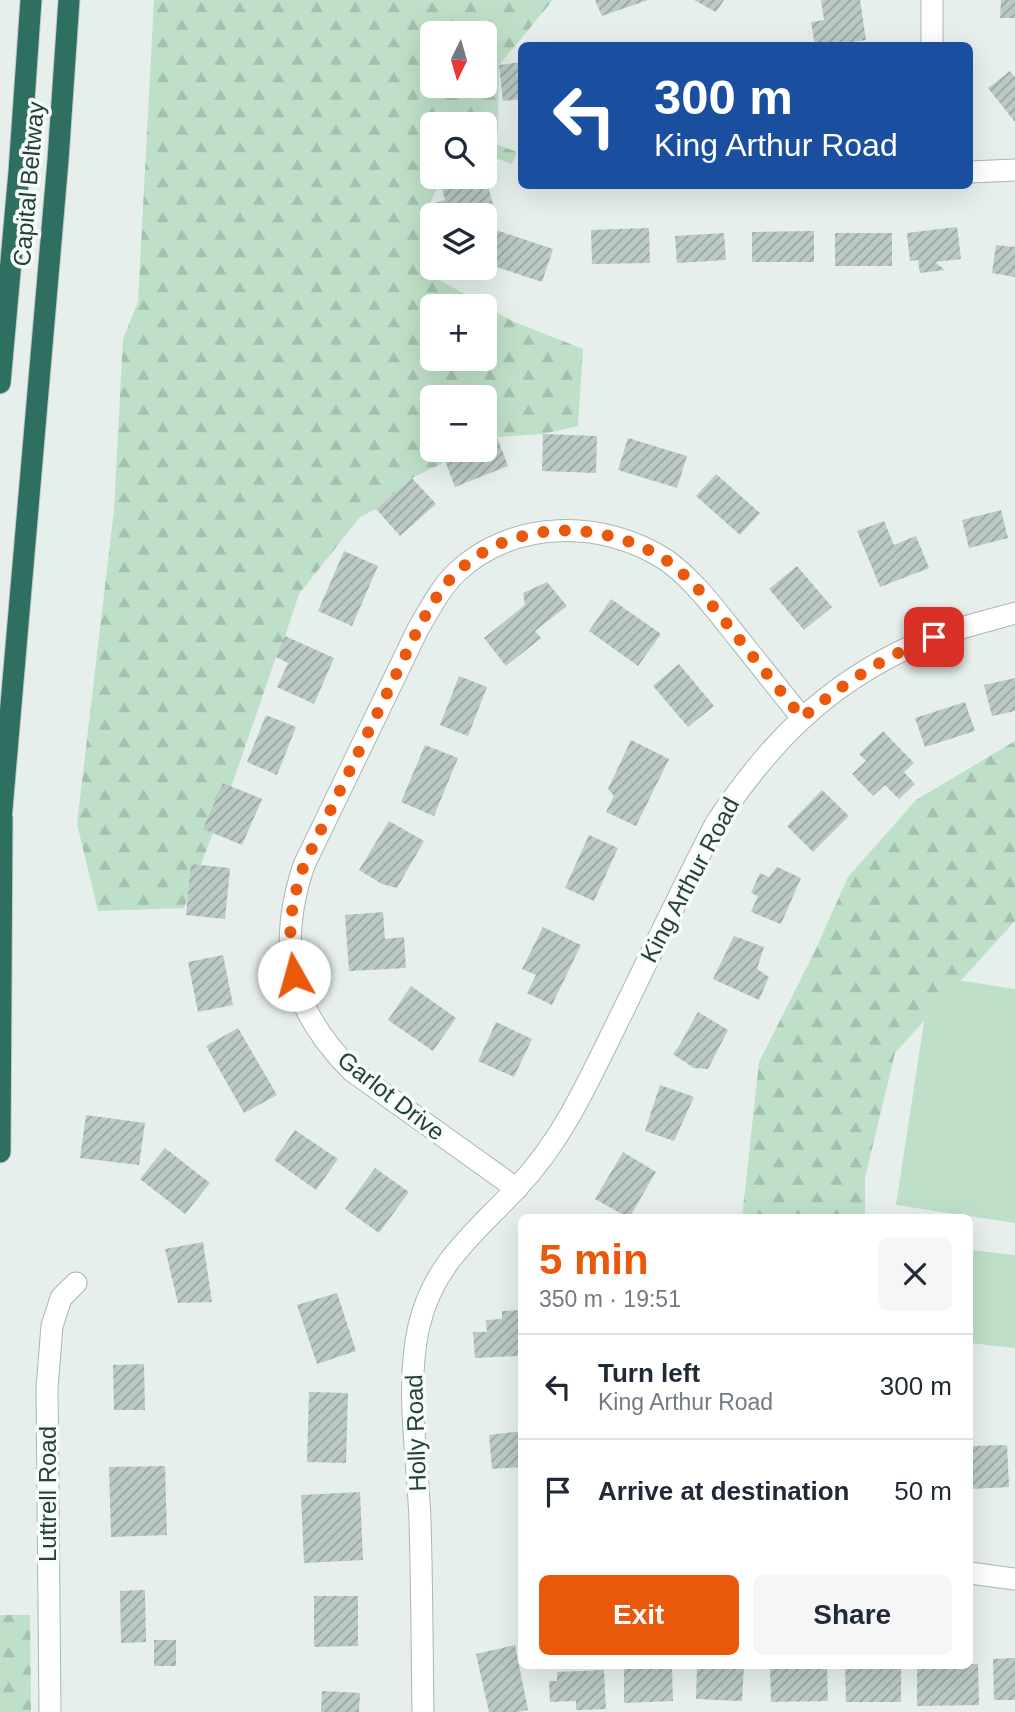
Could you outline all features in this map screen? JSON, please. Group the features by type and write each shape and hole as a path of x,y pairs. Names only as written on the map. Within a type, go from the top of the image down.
{"highway":[{"path":"0,383 31,0"},
{"name":"Capital Beltway","path":"0,1152 1,821 58,160 69,0"}],"street":[{"path":"932,0 932,42"},
{"path":"973,172 1015,170"},
{"name":"Garlot Drive","path":"517,1189 352,1071 332,1051 303,1003 290,950 294,893 304,865 418,629 438,594 456,573 476,556 523,535 581,531 610,536 639,546 667,561 684,576 715,609 802,718"},
{"name":"King Arthur Road","path":"517,1189 545,1155 569,1119 716,823 740,787 772,748 833,692 874,666 914,645 956,629 1015,613"},
{"name":"Holly Road","path":"423,1712 414,1351 419,1326 432,1289 443,1268 459,1247 517,1189"},
{"name":"Luttrell Road","path":"50,1712 47,1388 52,1326 61,1298 76,1283"},
{"path":"973,1573 1015,1578"}],"green space":[{"path":"154,0 553,0 499,65 498,131 497,112 420,112 420,189 437,189 431,203 420,203 420,280 440,280 464,294 420,294 420,371 497,371 497,312 583,349 578,426 543,434 497,437 497,385 420,385 420,462 445,462 412,478 376,509 360,517 299,594 234,779 184,908 98,911 77,824 114,510 123,339 138,302"},
{"path":"497,144 517,152 512,164 497,158"},
{"path":"1015,741 1015,921 895,1053 865,1178 865,1214 742,1214 759,1062 814,953 848,877 916,800"},
{"path":"931,976 1015,989 1015,1223 973,1217 973,1214 896,1205"},
{"path":"973,1250 1015,1255 1015,1348 973,1343"},
{"path":"0,1615 30,1615 31,1712 0,1712"}],"building":[{"path":"595,0 648,0 602,16"},
{"path":"694,0 724,0 716,12"},
{"path":"821,0 860,0 866,40 814,42 811,22 824,20"},
{"path":"1001,0 1015,0 1015,18 1000,18"},
{"path":"518,63 518,99 503,101 499,65"},
{"path":"1010,71 1015,77 1015,122 988,88"},
{"path":"442,189 489,189 493,203 435,203 445,200"},
{"path":"957,227 961,259 935,262 945,270 920,273 918,260 910,261 907,233"},
{"path":"649,228 650,263 592,264 591,230"},
{"path":"497,230 553,249 542,282 497,267"},
{"path":"814,231 814,262 752,262 752,232"},
{"path":"724,233 726,260 677,263 675,236"},
{"path":"835,233 892,233 892,266 835,266"},
{"path":"996,245 1015,247 1015,277 992,273"},
{"path":"543,434 597,436 596,473 542,471"},
{"path":"497,437 508,466 455,487 446,462 497,462"},
{"path":"628,438 687,456 677,488 618,470"},
{"path":"716,474 760,513 740,535 696,496"},
{"path":"412,478 436,504 400,536 376,509"},
{"path":"1001,510 1008,538 969,548 962,520"},
{"path":"884,521 894,545 916,536 929,568 880,587 857,531"},
{"path":"344,551 378,566 352,626 318,611"},
{"path":"797,566 832,607 804,630 769,589"},
{"path":"547,582 567,606 535,631 541,638 506,666 484,638 525,605 523,593"},
{"path":"611,599 661,634 638,666 589,631"},
{"path":"285,636 334,658 314,704 277,687 288,663 276,657"},
{"path":"679,664 714,706 688,727 653,686"},
{"path":"459,676 487,687 468,736 440,725"},
{"path":"1015,678 1015,711 992,716 984,685"},
{"path":"965,702 975,731 925,747 915,718"},
{"path":"266,715 296,727 277,775 247,762"},
{"path":"883,731 914,763 904,772 915,784 899,799 885,785 873,796 852,774 866,761 859,754"},
{"path":"631,740 669,759 636,826 606,812 614,796 608,789"},
{"path":"425,745 458,758 434,816 401,802"},
{"path":"223,783 262,799 242,845 203,829"},
{"path":"822,790 849,816 813,852 787,826"},
{"path":"389,821 424,841 397,888 382,884 359,870"},
{"path":"589,835 618,848 594,901 565,888"},
{"path":"191,864 230,868 225,919 186,915"},
{"path":"777,867 801,878 781,924 751,912 758,896 751,893 760,873 769,877"},
{"path":"383,912 385,939 404,937 406,968 349,971 345,915"},
{"path":"543,927 581,945 552,1005 527,993 536,975 522,969"},
{"path":"734,936 764,947 757,969 769,977 759,1000 713,979"},
{"path":"223,955 233,1005 198,1012 188,962"},
{"path":"411,986 456,1018 433,1051 388,1020"},
{"path":"698,1012 728,1030 708,1069 694,1068 673,1054"},
{"path":"496,1022 532,1039 514,1077 478,1061"},
{"path":"238,1028 277,1095 244,1113 206,1046"},
{"path":"660,1085 694,1097 674,1141 645,1131"},
{"path":"86,1115 145,1123 139,1165 80,1158"},
{"path":"295,1130 338,1159 316,1190 274,1160"},
{"path":"165,1148 210,1183 185,1214 140,1179"},
{"path":"623,1152 656,1172 631,1214 622,1214 595,1199"},
{"path":"375,1168 409,1192 379,1233 345,1209"},
{"path":"203,1242 212,1302 178,1303 165,1249"},
{"path":"337,1293 356,1351 317,1364 297,1305"},
{"path":"518,1310 518,1356 475,1358 473,1332 487,1332 486,1320 502,1319 502,1311"},
{"path":"144,1364 145,1410 114,1410 113,1365"},
{"path":"309,1392 348,1393 346,1463 307,1462"},
{"path":"518,1431 518,1467 492,1469 489,1435"},
{"path":"1007,1445 1009,1487 973,1489 973,1446"},
{"path":"165,1466 167,1535 111,1537 109,1467"},
{"path":"360,1492 363,1560 304,1563 301,1495"},
{"path":"145,1590 146,1642 121,1643 120,1591"},
{"path":"314,1596 358,1596 358,1646 314,1647"},
{"path":"154,1640 176,1640 176,1666 154,1666"},
{"path":"515,1645 528,1710 489,1712 476,1654"},
{"path":"1015,1658 1015,1700 994,1700 993,1659"},
{"path":"973,1664 978,1664 979,1705 917,1706 917,1669 973,1669"},
{"path":"624,1669 672,1669 673,1701 624,1703"},
{"path":"697,1669 744,1669 742,1701 696,1699"},
{"path":"770,1669 827,1669 828,1701 771,1702"},
{"path":"845,1669 901,1669 901,1702 846,1702"},
{"path":"604,1670 606,1709 576,1710 576,1701 550,1702 549,1681 557,1681 557,1672"},
{"path":"322,1691 360,1693 359,1712 321,1712"}],"route":[{"path":"294,975 290,950 290,922 294,893 304,865 418,629 438,594 456,573 476,556 523,535 552,531 581,531 610,536 639,546 667,561 684,576 715,609 802,718 833,692 874,666 934,637"}]}
